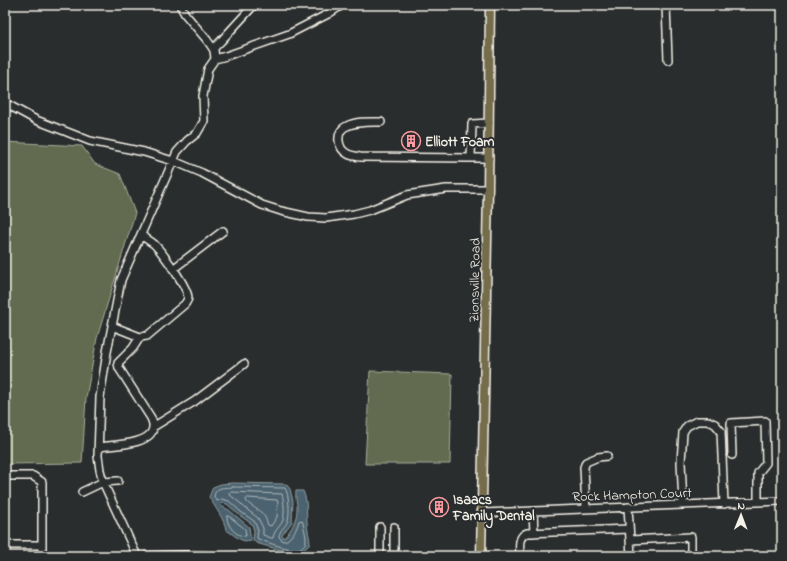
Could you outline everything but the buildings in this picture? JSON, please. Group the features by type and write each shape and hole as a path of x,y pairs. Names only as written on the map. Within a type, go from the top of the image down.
{"main road":[{"name":"Zionsville Road","path":"482,556 490,5"}],"street":[{"path":"180,5 185,14 213,49 215,59"},
{"path":"213,49 254,5"},
{"path":"137,556 103,482 98,456 100,397 121,280 177,152 197,133 204,121 203,96 208,69 215,59 289,34 342,5"},
{"path":"666,5 668,60"},
{"path":"5,103 36,120 90,140 144,152 173,162 202,173 262,205 308,217 326,218 354,214 370,210 406,195 446,189 488,189"},
{"path":"381,122 351,124 345,126 341,130 339,136 340,145 348,155 360,157 488,158"},
{"path":"471,158 472,124 489,124"},
{"path":"174,269 223,231"},
{"path":"112,326 140,337 147,336 185,304 188,298 186,290 167,259 154,244 141,235"},
{"path":"140,337 133,348 118,362 119,368 151,418 154,427"},
{"path":"99,447 136,443 150,435 154,427 195,401 244,364"},
{"path":"683,505 681,462 683,432 687,426 697,421 708,421 715,424 721,431 724,504"},
{"path":"732,455 731,423 765,421 766,463 758,473 758,502"},
{"path":"586,509 584,467 586,462 598,457 607,456"},
{"path":"5,476 33,476 42,482 42,556"},
{"path":"82,492 103,482 118,481"},
{"name":"Rock Hampton Court","path":"482,513 782,501"},
{"path":"628,507 630,556"},
{"path":"533,511 534,533"},
{"path":"394,527 394,556"},
{"path":"380,528 380,556"},
{"path":"520,556 520,538 527,533 629,529"},
{"path":"630,540 690,537 691,556"},
{"path":"5,545 42,545"},
{"path":"146,556 187,554 216,556"}],"green space":[{"path":"5,142 82,146 95,164 120,174 135,213 97,338 86,398 82,463 5,464"},
{"path":"370,371 452,374 450,464 365,464"}],"water":[{"path":"221,484 286,484 290,489 293,501 292,522 282,535 284,538 292,528 295,520 297,508 296,491 303,491 305,495 310,544 300,554 287,552 256,543 253,540 254,531 252,524 227,504 222,503 221,506 229,510 249,527 251,540 241,540 226,530 222,518 209,497 213,487"}],"place":[{"name":"Elliott Foam","path":"411,141"},
{"name":"Isaacs Family Dental","path":"439,507"}]}
